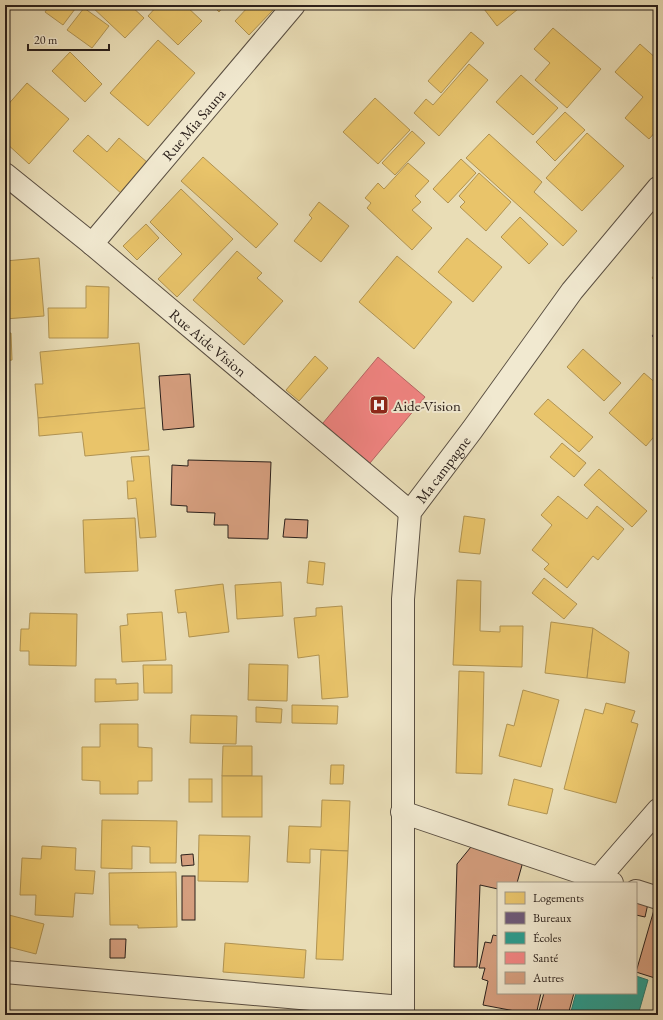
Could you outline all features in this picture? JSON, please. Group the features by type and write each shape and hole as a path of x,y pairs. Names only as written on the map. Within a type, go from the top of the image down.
{"street":[{"name":"Rue Mia Sauna","path":"92,244 294,5"},
{"name":"Rue Aide Vision","path":"5,174 92,244 410,512"},
{"name":"Ma campagne","path":"403,1011 403,599 410,512 472,430 572,291 658,188"},
{"path":"402,812 605,881 658,810"},
{"path":"637,891 658,898"},
{"path":"5,972 403,1011"}],"building: Logements":[{"path":"50,5 78,5 63,25 45,12"},
{"path":"90,5 130,5 144,18 125,38"},
{"path":"158,5 185,5 202,21 178,45 148,16"},
{"path":"212,5 225,5 219,12"},
{"path":"250,5 270,5 274,9 249,35 235,21"},
{"path":"481,5 523,5 497,26"},
{"path":"560,5 571,5 567,10"},
{"path":"84,8 109,26 92,48 67,30"},
{"path":"553,28 601,69 567,108 535,80 550,63 534,49"},
{"path":"471,32 484,43 441,93 428,81"},
{"path":"158,40 195,73 148,126 110,93"},
{"path":"640,44 658,60 658,129 649,139 625,118 643,97 615,72"},
{"path":"70,52 102,84 85,102 52,71"},
{"path":"469,64 488,80 439,136 414,113 426,99 433,105"},
{"path":"521,75 558,108 533,135 496,102"},
{"path":"27,83 69,119 29,164 5,142 5,108"},
{"path":"375,98 410,130 378,164 343,132"},
{"path":"565,112 585,130 555,161 536,142"},
{"path":"412,131 425,143 395,175 382,163"},
{"path":"587,133 624,166 582,211 546,178"},
{"path":"489,134 542,182 534,192 577,231 563,246 466,158"},
{"path":"88,135 107,152 119,138 148,163 122,194 73,151"},
{"path":"203,157 278,224 256,248 181,181"},
{"path":"461,159 476,173 448,203 433,189"},
{"path":"408,163 429,181 415,196 421,202 412,210 432,228 412,250 367,208 371,203 365,198 378,183 384,189"},
{"path":"479,173 511,202 486,231 460,207 465,202 459,196"},
{"path":"181,189 233,239 177,297 158,279 182,254 150,222"},
{"path":"319,202 349,226 321,262 294,241 312,218 309,215"},
{"path":"520,217 548,244 529,264 501,237"},
{"path":"146,224 159,238 137,260 123,246"},
{"path":"467,238 502,267 473,302 438,272"},
{"path":"237,251 262,273 257,278 283,301 244,345 193,300"},
{"path":"397,256 452,302 414,349 359,302"},
{"path":"39,258 44,316 5,319 5,261"},
{"path":"658,270 658,283 652,278"},
{"path":"86,286 109,287 108,338 49,338 48,308 86,308"},
{"path":"5,333 11,333 12,360 5,361"},
{"path":"139,343 145,408 38,418 35,384 43,384 40,352"},
{"path":"583,349 621,383 604,401 567,367"},
{"path":"315,356 328,368 299,401 286,390"},
{"path":"644,373 658,385 658,432 646,446 609,413"},
{"path":"548,399 593,437 579,452 534,414"},
{"path":"145,408 149,450 85,456 82,432 39,436 38,418"},
{"path":"562,443 586,463 574,477 550,457"},
{"path":"149,456 156,537 140,538 136,498 128,499 127,481 134,481 131,457"},
{"path":"599,469 647,511 632,527 584,485"},
{"path":"558,496 587,519 597,506 624,529 598,560 593,556 567,588 544,569 549,564 532,550 552,525 541,515"},
{"path":"464,516 485,519 480,554 459,552"},
{"path":"135,518 138,571 85,573 83,520"},
{"path":"309,561 325,563 323,585 307,583"},
{"path":"544,578 577,604 564,619 532,593"},
{"path":"457,580 481,581 480,631 500,632 500,626 523,626 522,667 453,665"},
{"path":"281,582 283,616 237,619 235,585"},
{"path":"223,584 229,632 189,637 186,612 178,613 175,590"},
{"path":"342,606 348,697 322,699 319,655 298,658 294,618 316,616 316,608"},
{"path":"162,612 166,660 122,662 120,626 128,625 127,614"},
{"path":"30,613 77,614 76,666 29,665 29,651 20,651 21,629 29,629"},
{"path":"551,622 593,628 587,678 545,673"},
{"path":"593,628 629,652 625,683 587,678"},
{"path":"249,664 288,665 287,701 248,700"},
{"path":"143,665 172,665 172,693 144,693"},
{"path":"459,671 484,672 482,774 456,773"},
{"path":"95,679 116,679 116,684 138,683 138,700 95,702"},
{"path":"523,690 559,700 541,767 499,756 507,724 514,726"},
{"path":"606,703 635,711 631,722 638,724 616,803 564,789 585,709 603,714"},
{"path":"292,705 338,706 337,724 292,723"},
{"path":"256,707 282,709 281,723 256,722"},
{"path":"191,715 237,716 236,744 190,743"},
{"path":"100,724 138,724 138,747 152,748 152,781 138,781 138,794 100,794 100,781 82,780 82,747 100,747"},
{"path":"223,746 252,746 252,776 222,776"},
{"path":"331,765 344,765 343,784 330,784"},
{"path":"222,776 262,776 262,817 222,817"},
{"path":"189,779 212,779 212,802 189,802"},
{"path":"514,779 553,789 547,814 508,805"},
{"path":"322,800 350,801 348,851 310,849 310,863 287,862 289,826 321,827"},
{"path":"102,820 177,821 176,863 150,863 150,847 132,846 132,869 101,868"},
{"path":"199,835 250,836 248,882 198,881"},
{"path":"42,846 76,848 75,870 95,871 93,894 75,893 73,917 35,915 36,895 20,895 22,858 41,859"},
{"path":"321,850 348,851 343,960 316,959"},
{"path":"176,872 177,927 138,928 138,925 110,925 109,873"},
{"path":"5,914 44,924 36,954 5,946"},
{"path":"225,943 306,950 304,978 223,972"}],"building: Bureaux":[{"path":"658,329 658,341 652,336"}],"building: Écoles":[{"path":"637,976 648,980 638,1015 570,1015 576,994 637,994"}],"building: Santé":[{"path":"378,357 425,397 365,469 318,429"}],"building: Autres":[{"path":"190,374 194,427 163,430 159,376"},
{"path":"188,460 271,462 268,539 228,538 228,525 214,525 215,513 187,512 187,506 171,505 172,465 188,466"},
{"path":"285,519 308,520 307,538 283,537"},
{"path":"475,842 524,858 517,882 497,882 497,889 480,885 477,967 454,967 457,864"},
{"path":"193,854 194,865 182,866 181,855"},
{"path":"182,876 195,876 195,920 182,920"},
{"path":"637,895 649,899 645,917 637,915"},
{"path":"656,903 658,903 658,979 637,972"},
{"path":"493,935 497,936 497,994 541,994 536,1015 483,1005 488,981 482,979 485,968 479,968 485,942 491,943"},
{"path":"110,939 126,939 125,958 110,958"},
{"path":"544,994 574,994 568,1015 538,1015"}],"place":[{"name":"Aide-Vision","path":"379,405"}]}
